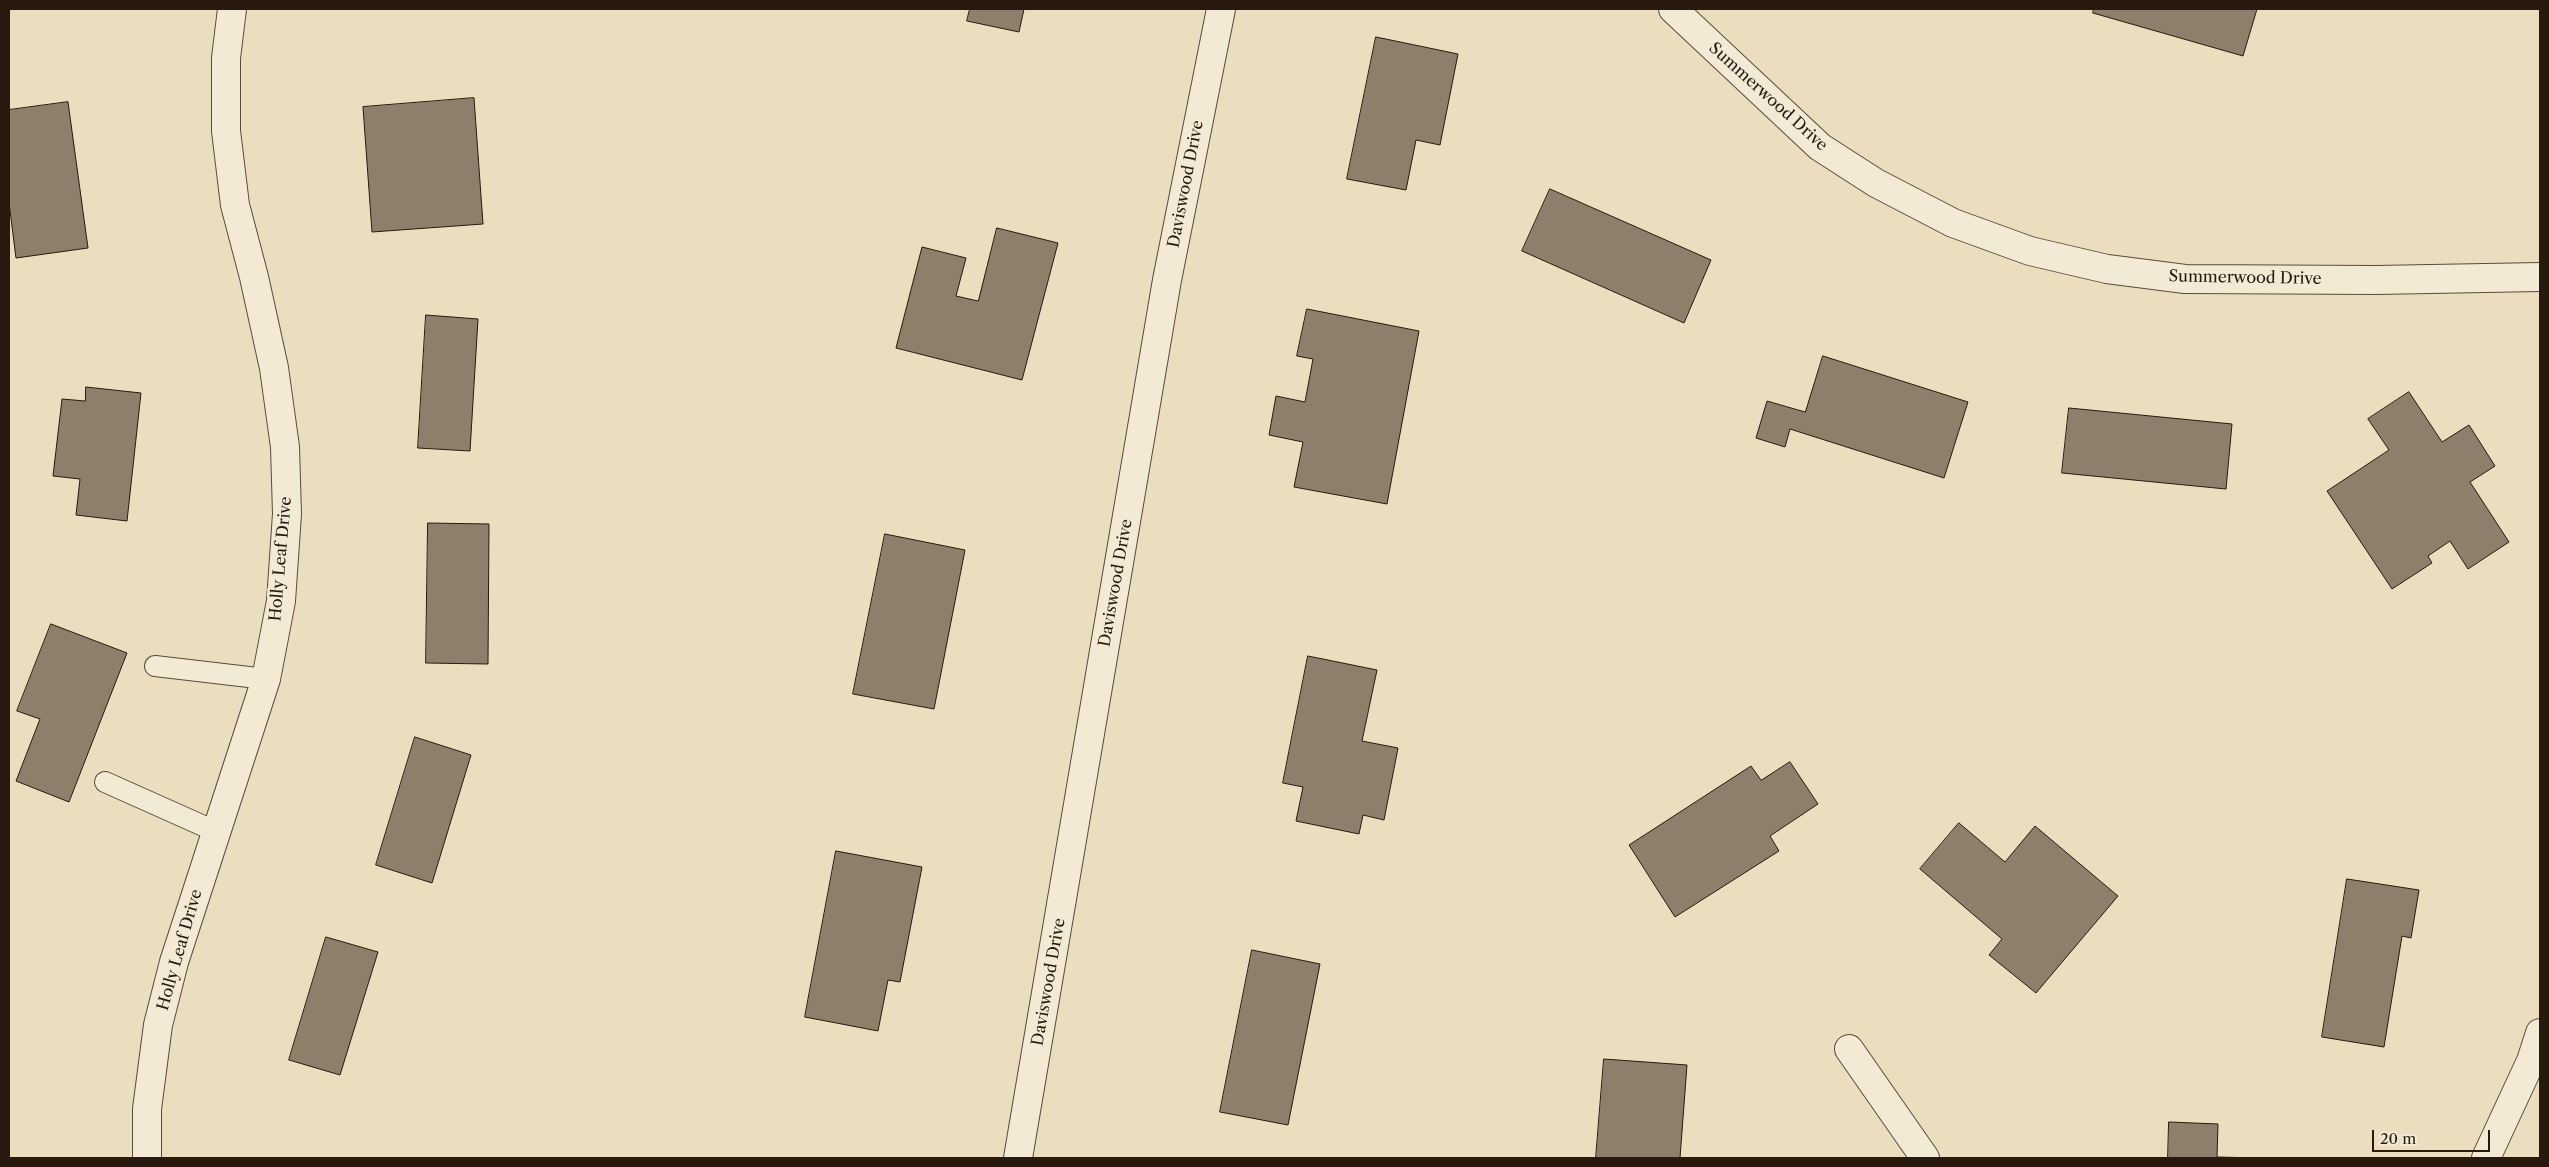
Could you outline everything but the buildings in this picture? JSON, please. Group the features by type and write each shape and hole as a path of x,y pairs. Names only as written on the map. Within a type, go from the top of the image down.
{"street":[{"name":"Holly Leaf Drive","path":"146,1158 148,1109 158,1024 174,962 266,679 281,601 287,514 285,447 274,368 254,277 235,205 226,131 226,58 232,9"},
{"name":"Daviswood Drive","path":"1018,1158 1167,280 1221,9"},
{"name":"Summerwood Drive","path":"1673,9 1820,147 1876,183 1953,223 2030,251 2107,269 2185,279 2376,280 2540,277"},
{"path":"2486,1158 2531,1061 2540,1033"},
{"path":"1849,1049 1925,1158"}],"lane":[{"path":"155,666 266,679"},
{"path":"105,782 217,832"}]}
